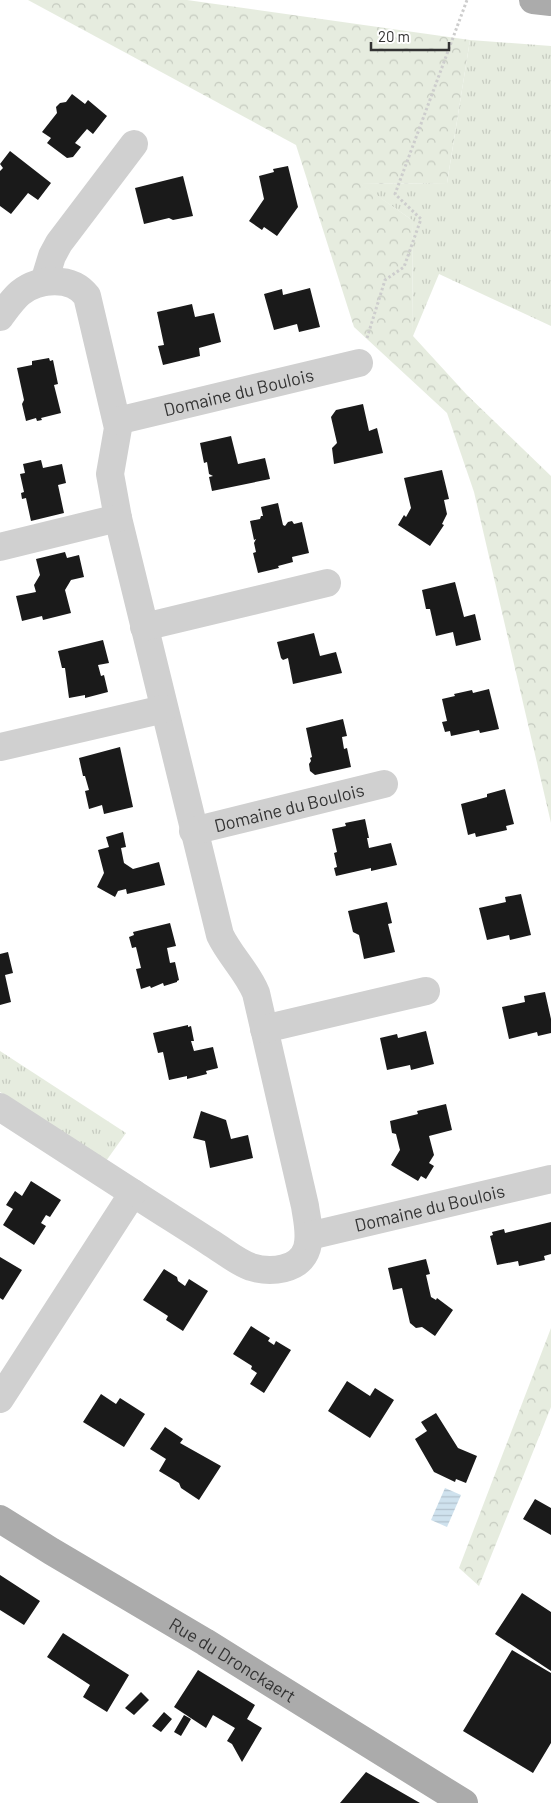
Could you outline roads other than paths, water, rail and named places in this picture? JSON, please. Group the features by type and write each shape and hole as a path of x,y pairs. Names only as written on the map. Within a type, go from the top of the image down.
{"main road":[{"path":"532,0 551,2"},
{"name":"Rue du Dronckaert","path":"0,1519 213,1647 464,1803"}],"street":[{"path":"44,282 58,243 134,144"},
{"name":"Domaine du Boulois","path":"0,317 22,292 44,282 66,282 82,289 87,296 117,421 117,435 110,474 118,518 193,831 220,935 225,946 252,982 256,993 305,1206 309,1236 307,1248 295,1264 284,1269 274,1270 250,1266 0,1107"},
{"name":"Domaine du Boulois","path":"117,421 360,363"},
{"path":"0,547 118,518"},
{"path":"144,627 328,583"},
{"path":"0,747 164,710"},
{"name":"Domaine du Boulois","path":"193,831 384,784"},
{"path":"264,1029 426,991"},
{"name":"Domaine du Boulois","path":"309,1236 551,1178"},
{"path":"0,1399 133,1193"}],"water":[{"path":"445,1488 461,1495 447,1527 431,1520"}]}
